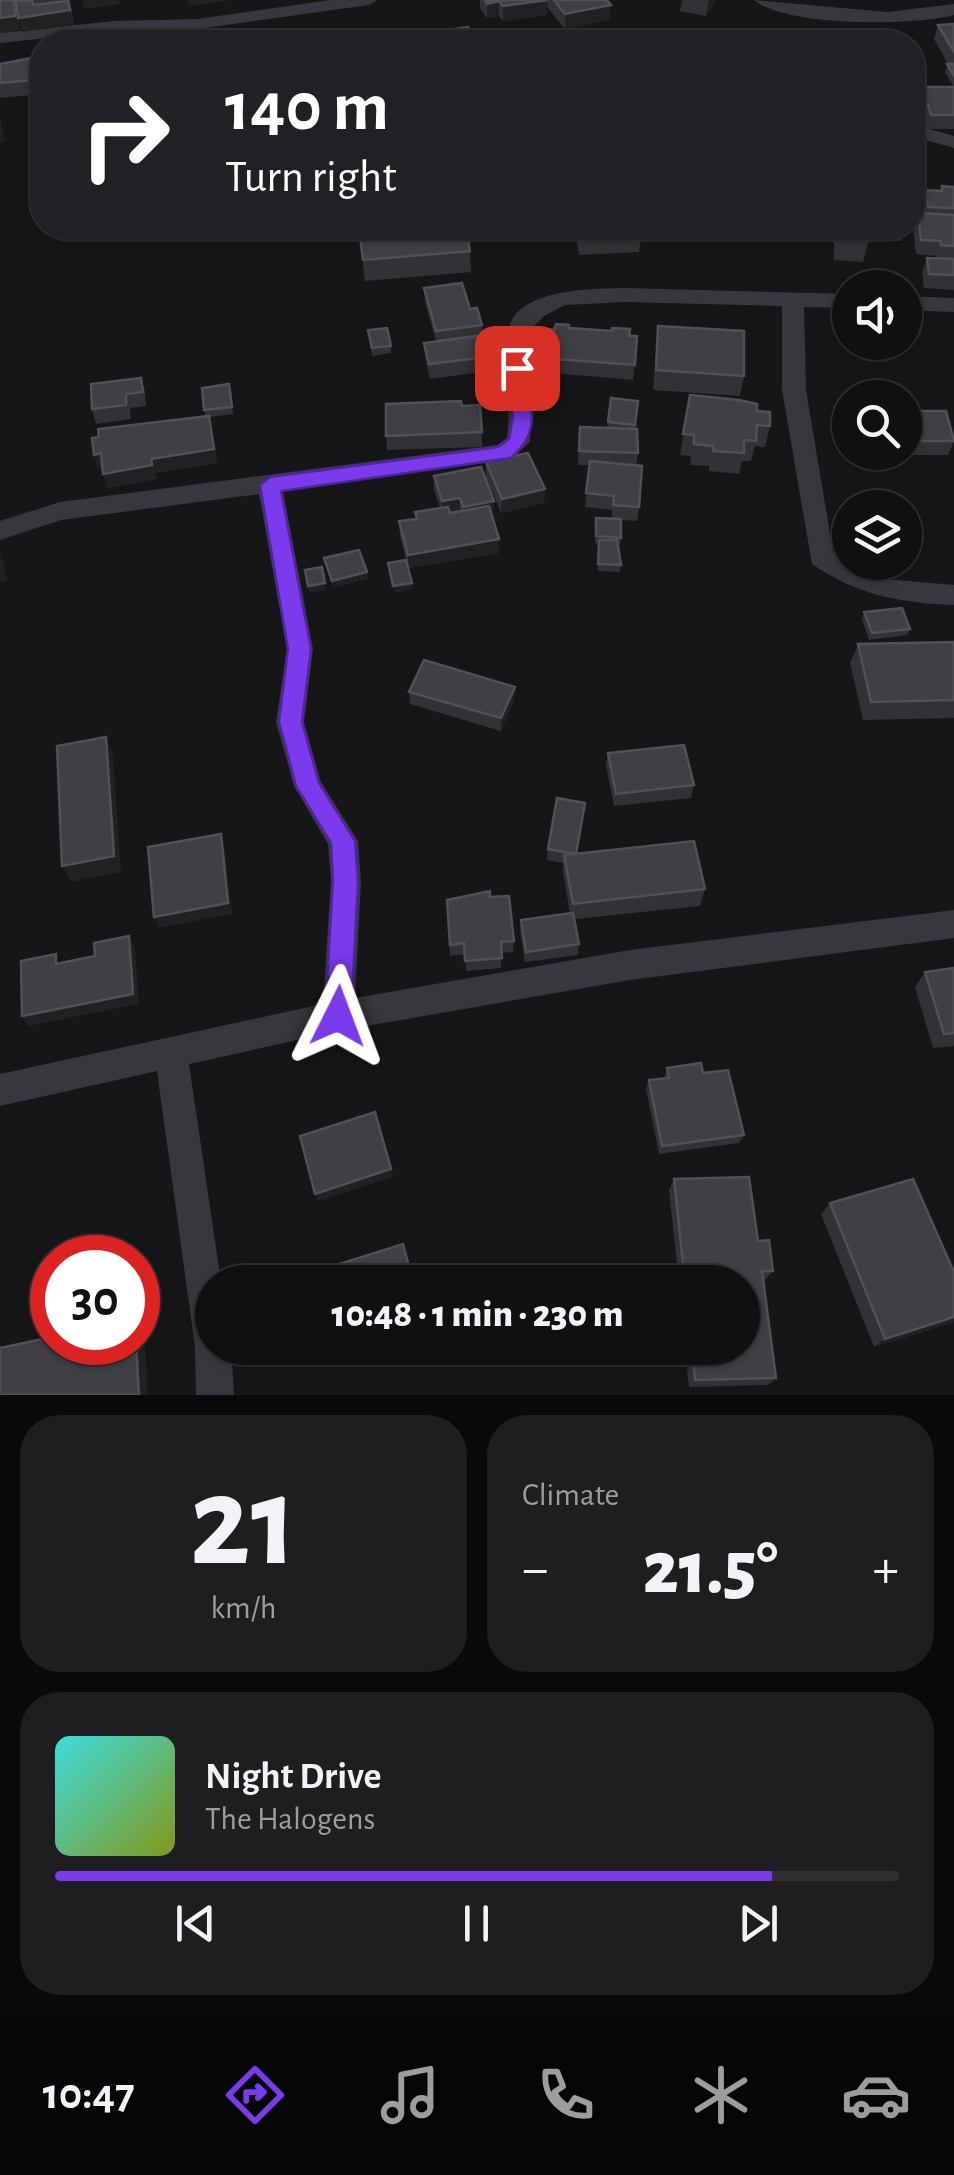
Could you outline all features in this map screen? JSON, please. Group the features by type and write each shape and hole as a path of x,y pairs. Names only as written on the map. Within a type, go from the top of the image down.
{"street":[{"path":"76,30 212,23 369,0"},
{"path":"763,0 820,13 888,17 954,9"},
{"path":"0,38 30,35"},
{"path":"925,134 954,142"},
{"path":"0,531 60,511 503,453 518,442 522,416 517,368 520,328 536,311 561,298 832,300"},
{"path":"794,299 794,390 821,557 866,586 892,592 954,596"},
{"path":"922,304 954,305"},
{"path":"270,485 300,649 290,722 308,786 343,841 346,881 338,1016"},
{"path":"0,1090 338,1016 630,966 954,924"},
{"path":"171,1054 201,1265"},
{"path":"214,1365 215,1395"}],"building":[{"path":"0,0 14,0 15,16 0,18"},
{"path":"32,0 33,5 68,1 70,10 18,18 16,1"},
{"path":"485,0 548,0 503,6 499,1 487,4"},
{"path":"554,0 607,0 611,5 565,14"},
{"path":"954,24 954,52 938,25"},
{"path":"30,58 30,80 0,83 0,64"},
{"path":"925,87 954,87 954,115 931,115"},
{"path":"942,186 954,187 954,208 928,207 925,190 942,191"},
{"path":"925,213 954,215 954,246 941,245 941,241 921,240 925,240"},
{"path":"360,240 468,240 470,251 363,260"},
{"path":"927,258 954,259 954,275 929,274"},
{"path":"462,283 470,309 477,308 482,325 436,331 424,288"},
{"path":"556,324 612,331 630,329 629,336 637,336 635,365 543,358 547,329 554,330"},
{"path":"658,326 744,331 744,376 656,370"},
{"path":"387,328 391,346 372,348 368,330"},
{"path":"477,336 479,343 499,340 503,355 429,364 424,343"},
{"path":"141,378 143,392 126,394 126,405 92,409 91,384"},
{"path":"229,384 232,407 204,410 202,388"},
{"path":"690,395 757,404 757,411 770,412 770,426 757,425 756,441 744,440 744,453 713,451 713,446 694,444 694,435 683,434"},
{"path":"611,398 638,401 635,425 608,422"},
{"path":"461,401 462,406 480,405 482,432 386,436 386,404"},
{"path":"922,411 946,411 954,441 922,441"},
{"path":"209,416 214,449 151,459 152,465 103,474 101,453 94,455 92,438 99,437 98,429"},
{"path":"580,427 637,429 638,453 579,451"},
{"path":"528,453 545,489 502,499 486,462"},
{"path":"590,461 642,466 639,507 613,505 614,496 586,493"},
{"path":"481,467 494,501 463,507 460,498 442,501 434,476"},
{"path":"489,506 499,539 408,555 399,521 417,519 415,512 448,507 450,513"},
{"path":"596,518 621,519 621,538 596,536"},
{"path":"599,540 617,540 621,565 598,564"},
{"path":"359,550 367,572 332,581 324,558"},
{"path":"406,560 412,583 393,586 388,563"},
{"path":"322,567 325,583 308,586 305,570"},
{"path":"902,608 910,629 872,633 864,612"},
{"path":"954,642 954,700 871,702 858,644"},
{"path":"424,660 515,687 501,718 409,692"},
{"path":"106,737 114,856 62,866 57,746"},
{"path":"684,745 694,785 616,794 608,753"},
{"path":"557,798 585,803 576,854 548,849"},
{"path":"221,834 228,903 154,917 148,847"},
{"path":"694,841 705,889 573,904 564,855"},
{"path":"490,891 490,897 509,896 514,941 501,942 502,958 465,961 464,943 450,945 447,900"},
{"path":"573,913 579,944 526,952 521,920"},
{"path":"129,936 133,994 22,1016 21,961 56,954 56,964 95,956 94,943"},
{"path":"954,968 954,1033 944,1034 925,972"},
{"path":"701,1063 703,1073 728,1070 744,1135 662,1146 649,1080 669,1078 667,1068"},
{"path":"375,1112 391,1169 315,1194 300,1136"},
{"path":"749,1177 758,1241 769,1240 773,1271 762,1271 776,1378 695,1380 694,1365 760,1365 760,1265 683,1265 674,1179"},
{"path":"913,1179 954,1272 954,1317 885,1339 830,1203"},
{"path":"403,1244 409,1265 336,1265"},
{"path":"30,1342 30,1365 137,1365 139,1395 0,1395 0,1348"}],"route":[{"path":"338,1016 346,881 343,841 308,786 290,722 300,649 270,485 503,453 518,442 522,416 517,368"}]}
